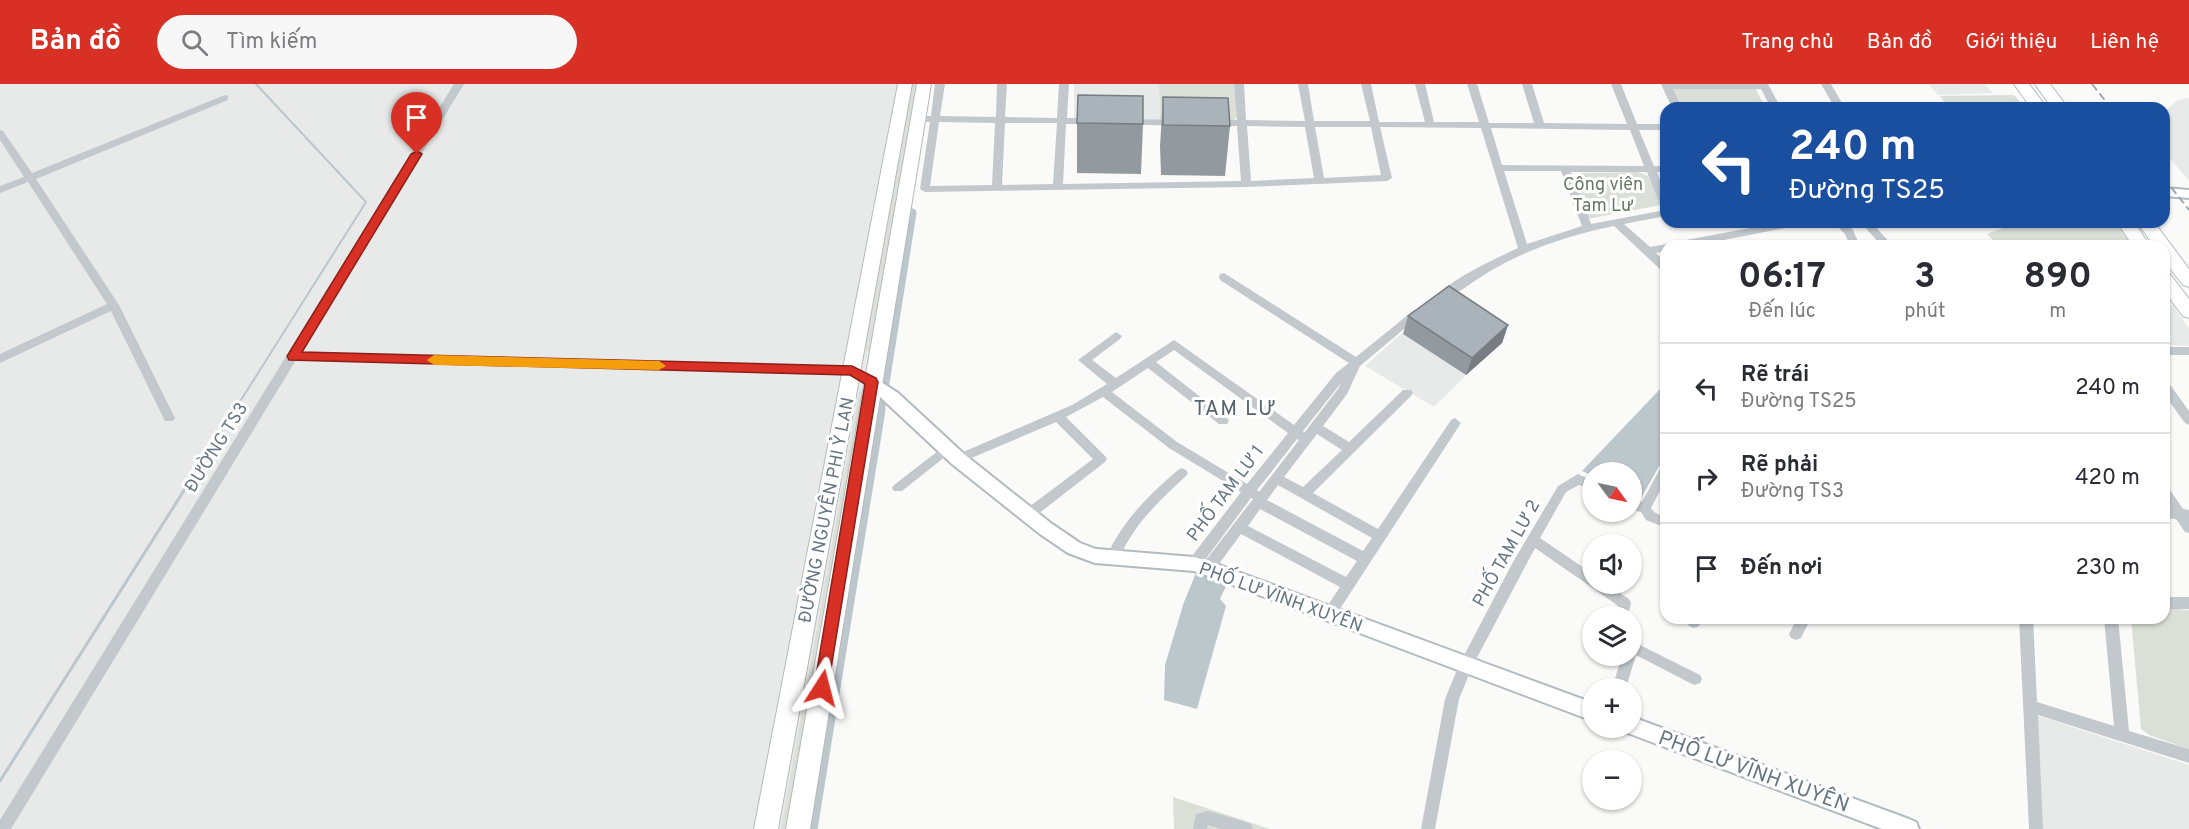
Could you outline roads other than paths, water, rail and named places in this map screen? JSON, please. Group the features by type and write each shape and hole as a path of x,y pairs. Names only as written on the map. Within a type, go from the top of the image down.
{"main road":[{"name":"ĐƯỜNG NGUYÊN PHI Ỷ LAN","path":"766,829 905,84"},
{"name":"ĐƯỜNG NGUYÊN PHI Ỷ LAN","path":"798,829 872,382 926,119 924,84"},
{"path":"2021,84 2034,102"},
{"path":"2042,84 2056,102"},
{"path":"2150,228 2159,240"},
{"path":"2170,255 2189,281"},
{"path":"2170,286 2189,312"},
{"path":"852,370 872,382"}],"street":[{"name":"ĐƯỜNG TS3","path":"3,829 459,84"},
{"path":"940,84 926,119 925,189 1246,184 1319,179 1387,178 1366,84"},
{"path":"997,188 1002,84"},
{"path":"1058,187 1064,121 1064,84"},
{"path":"1239,84 1246,184"},
{"path":"1303,84 1319,179"},
{"path":"1420,84 1430,125"},
{"path":"1472,84 1524,250"},
{"path":"1527,84 1540,126"},
{"path":"1616,84 1660,192"},
{"path":"1826,84 1836,102"},
{"path":"1674,102 1666,85 1763,85 1773,102"},
{"path":"0,190 225,98"},
{"path":"926,119 1097,121"},
{"path":"1120,122 1187,123"},
{"path":"1198,123 1660,126"},
{"path":"0,134 114,305 169,418"},
{"path":"1498,168 1660,169"},
{"path":"1565,168 1588,229"},
{"path":"2170,192 2189,194"},
{"name":"PHỐ TAM LƯ 1","path":"1201,566 1249,491 1340,376 1356,362 1457,285 1482,270 1524,250 1588,229 1660,214"},
{"path":"1616,223 1660,262"},
{"path":"1706,240 1770,228"},
{"path":"1871,228 1882,240"},
{"path":"1649,251 1660,249"},
{"path":"1224,277 1356,362"},
{"path":"0,359 114,305"},
{"path":"1116,336 1084,360 1116,384"},
{"path":"898,488 953,454 1058,416 1104,392 1174,344 1294,433 1306,439"},
{"path":"2170,351 2189,351"},
{"path":"293,356 852,370"},
{"path":"1148,362 1223,421"},
{"name":"PHỐ TAM LƯ 1","path":"1201,566 1239,527 1316,427 1343,391 1356,362"},
{"name":"PHỐ LƯ VĨNH XUYÊN","path":"872,382 892,396 953,454 1074,548 1095,556 1201,566 1582,708"},
{"path":"1104,392 1173,445 1260,500 1364,558"},
{"path":"1304,494 1407,393"},
{"path":"2170,393 2189,420"},
{"path":"1029,514 1101,459 1058,416"},
{"path":"1329,614 1455,423"},
{"path":"1316,427 1350,449"},
{"path":"1112,558 1121,537 1143,508 1182,473"},
{"path":"1642,501 1660,476"},
{"path":"1276,478 1379,536"},
{"name":"PHỐ TAM LƯ 2","path":"1428,829 1452,699 1466,665 1562,489 1578,479 1582,481"},
{"path":"2170,497 2185,514 2189,528"},
{"path":"1642,509 1660,520"},
{"path":"2170,513 2185,514"},
{"path":"1239,527 1347,584"},
{"path":"1533,540 1582,574"},
{"path":"1611,594 1624,603 1623,606"},
{"path":"2170,603 2189,603"},
{"path":"1796,634 1801,624"},
{"path":"2023,624 2036,829"},
{"path":"2112,624 2122,735"},
{"path":"1642,652 1695,678"},
{"path":"2029,706 2189,756"},
{"name":"PHỐ LƯ VĨNH XUYÊN","path":"1642,730 1909,829"},
{"path":"1200,829 1201,819 1208,818 1246,829"}],"waterway":[{"path":"234,411 366,202 256,84"},
{"path":"885,383 912,213"},
{"path":"880,411 882,398"},
{"path":"0,781 235,410"},
{"path":"812,829 880,410"}],"railway":[{"path":"2092,84 2106,102"},
{"path":"2170,186 2189,210"}],"district":[{"name":"TAM LƯ","path":"1235,408"}],"park label":[{"name":"Công viên Tam Lư","path":"1603,194"}]}
